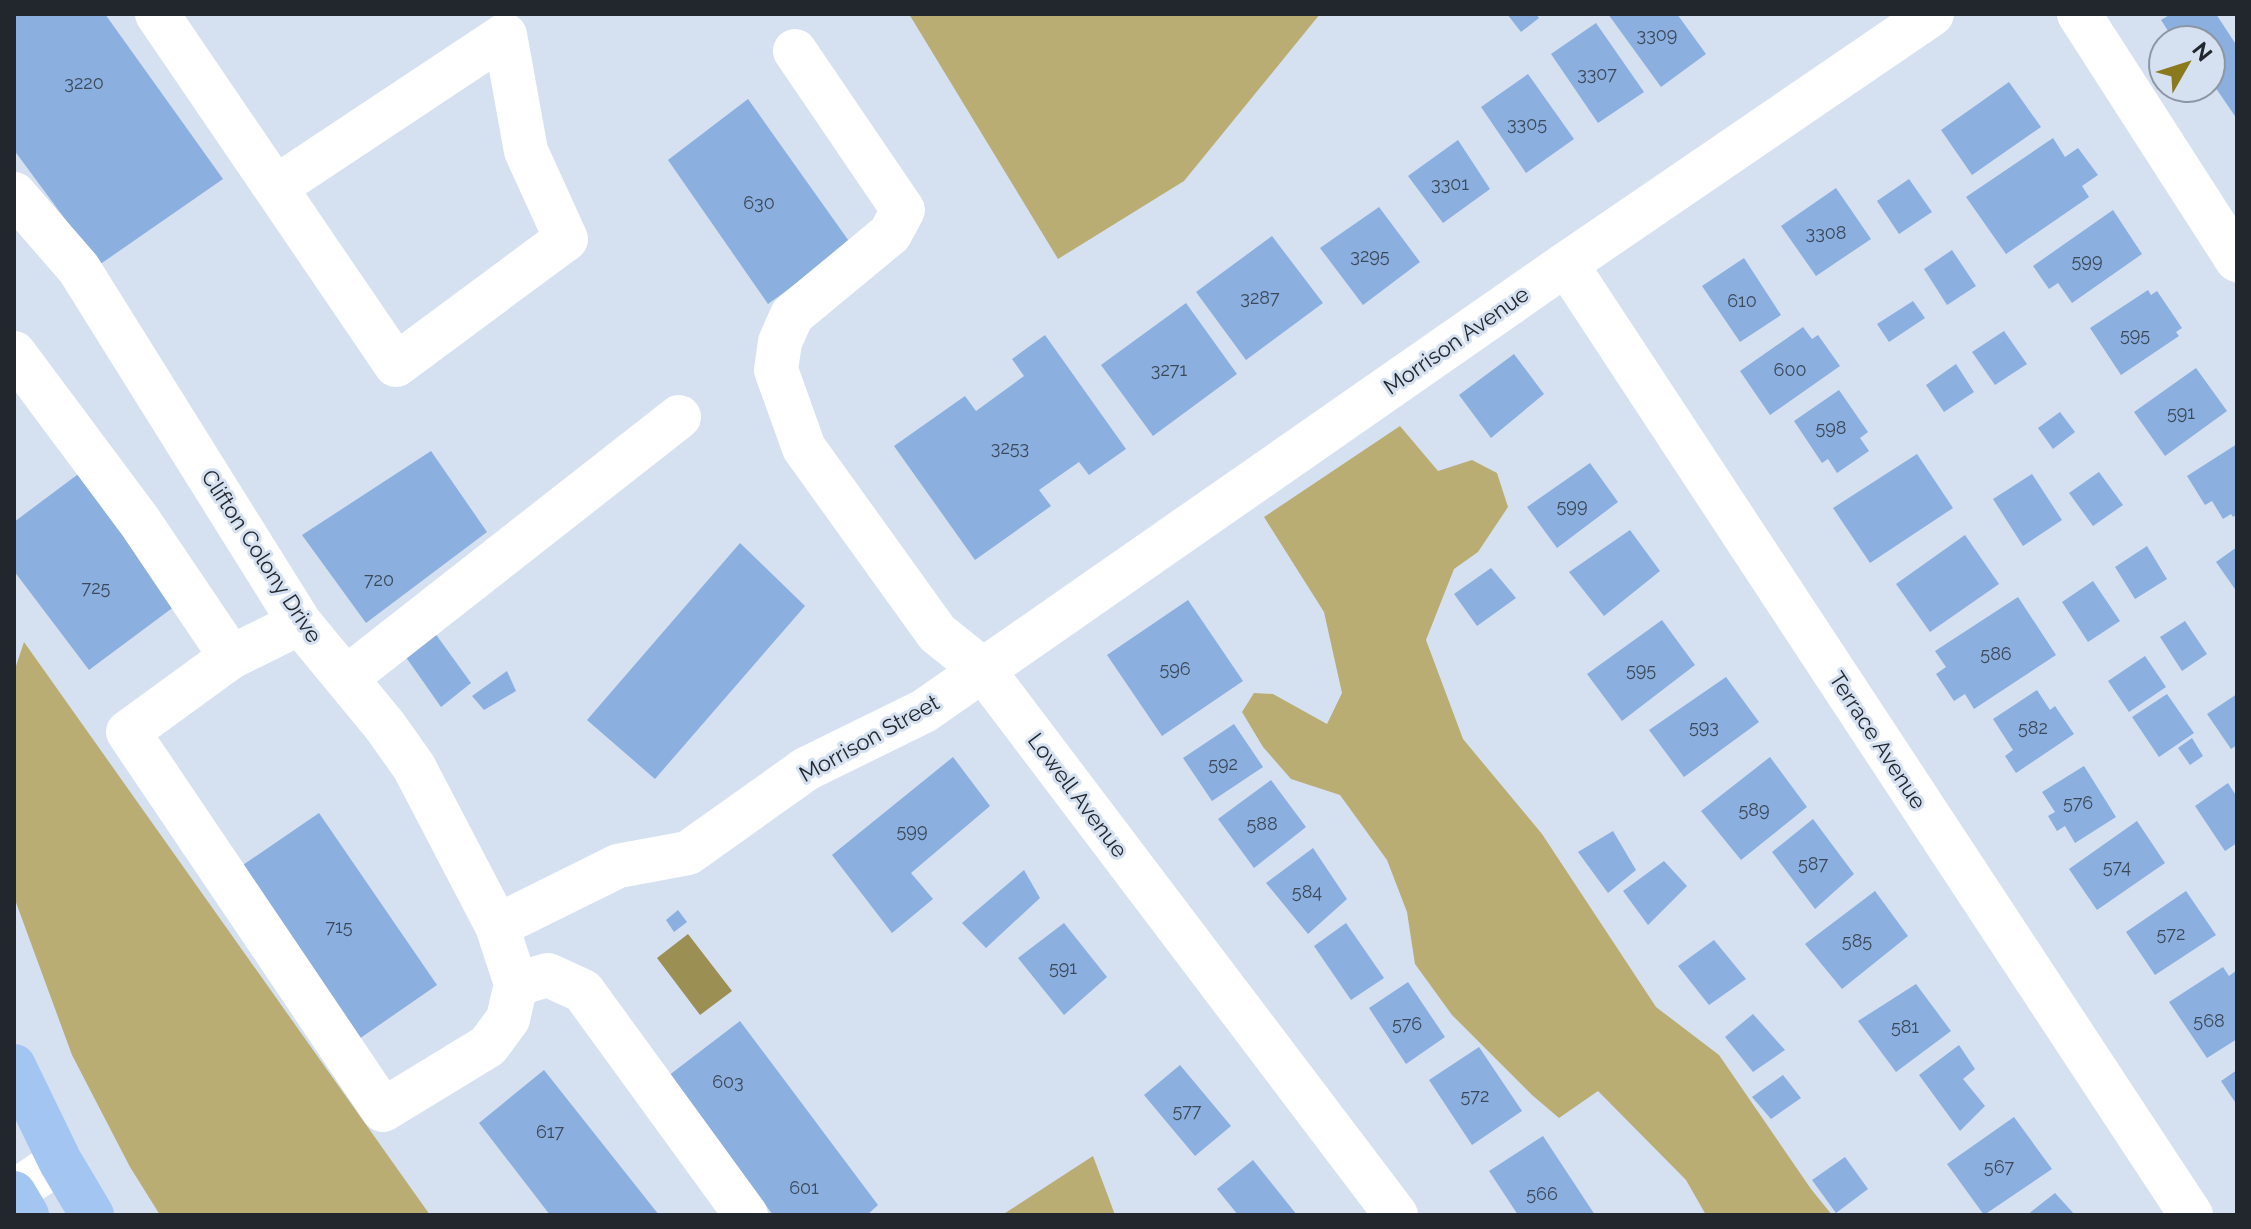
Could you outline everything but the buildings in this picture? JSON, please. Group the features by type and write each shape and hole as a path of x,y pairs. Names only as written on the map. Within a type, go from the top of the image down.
{"main road":[{"path":"14,1066 60,1161 92,1215"},
{"path":"14,1193 27,1215"}],"street":[{"path":"157,14 396,365 566,239 526,151 505,35 276,187"},
{"name":"Morrison Avenue","path":"983,670 1566,264 1932,14"},
{"path":"2079,14 2237,260"},
{"name":"Lowell Avenue","path":"795,51 903,210 890,234 792,315 780,342 776,370 804,448 937,633 983,670 1396,1215"},
{"name":"Clifton Colony Drive","path":"14,194 79,269 300,623 414,767 497,926 516,984"},
{"name":"Terrace Avenue","path":"1566,264 2191,1215"},
{"path":"14,353 140,522 231,657"},
{"path":"346,678 679,417"},
{"path":"300,623 231,657 128,732 383,1110 488,1046 508,1019 516,984 548,975 583,991 746,1215"},
{"name":"Morrison Street","path":"497,926 618,866 688,853 806,769 924,711 983,670"},
{"path":"14,1193 60,1161"}],"shaded area":[{"path":"909,14 1320,14 1184,181 1058,259"},
{"path":"1400,426 1438,471 1472,460 1497,473 1508,507 1478,552 1454,569 1426,640 1463,739 1542,834 1656,1007 1719,1055 1832,1215 1706,1215 1686,1180 1598,1091 1559,1118 1532,1095 1452,1015 1415,964 1407,912 1387,860 1340,795 1291,779 1263,747 1242,712 1254,693 1273,694 1327,724 1342,693 1324,612 1264,517"},
{"path":"24,642 430,1215 160,1215 130,1167 72,1055 14,897 14,672"},
{"path":"688,934 732,991 700,1015 657,958"},
{"path":"1093,1156 1115,1215 1002,1215"}]}
